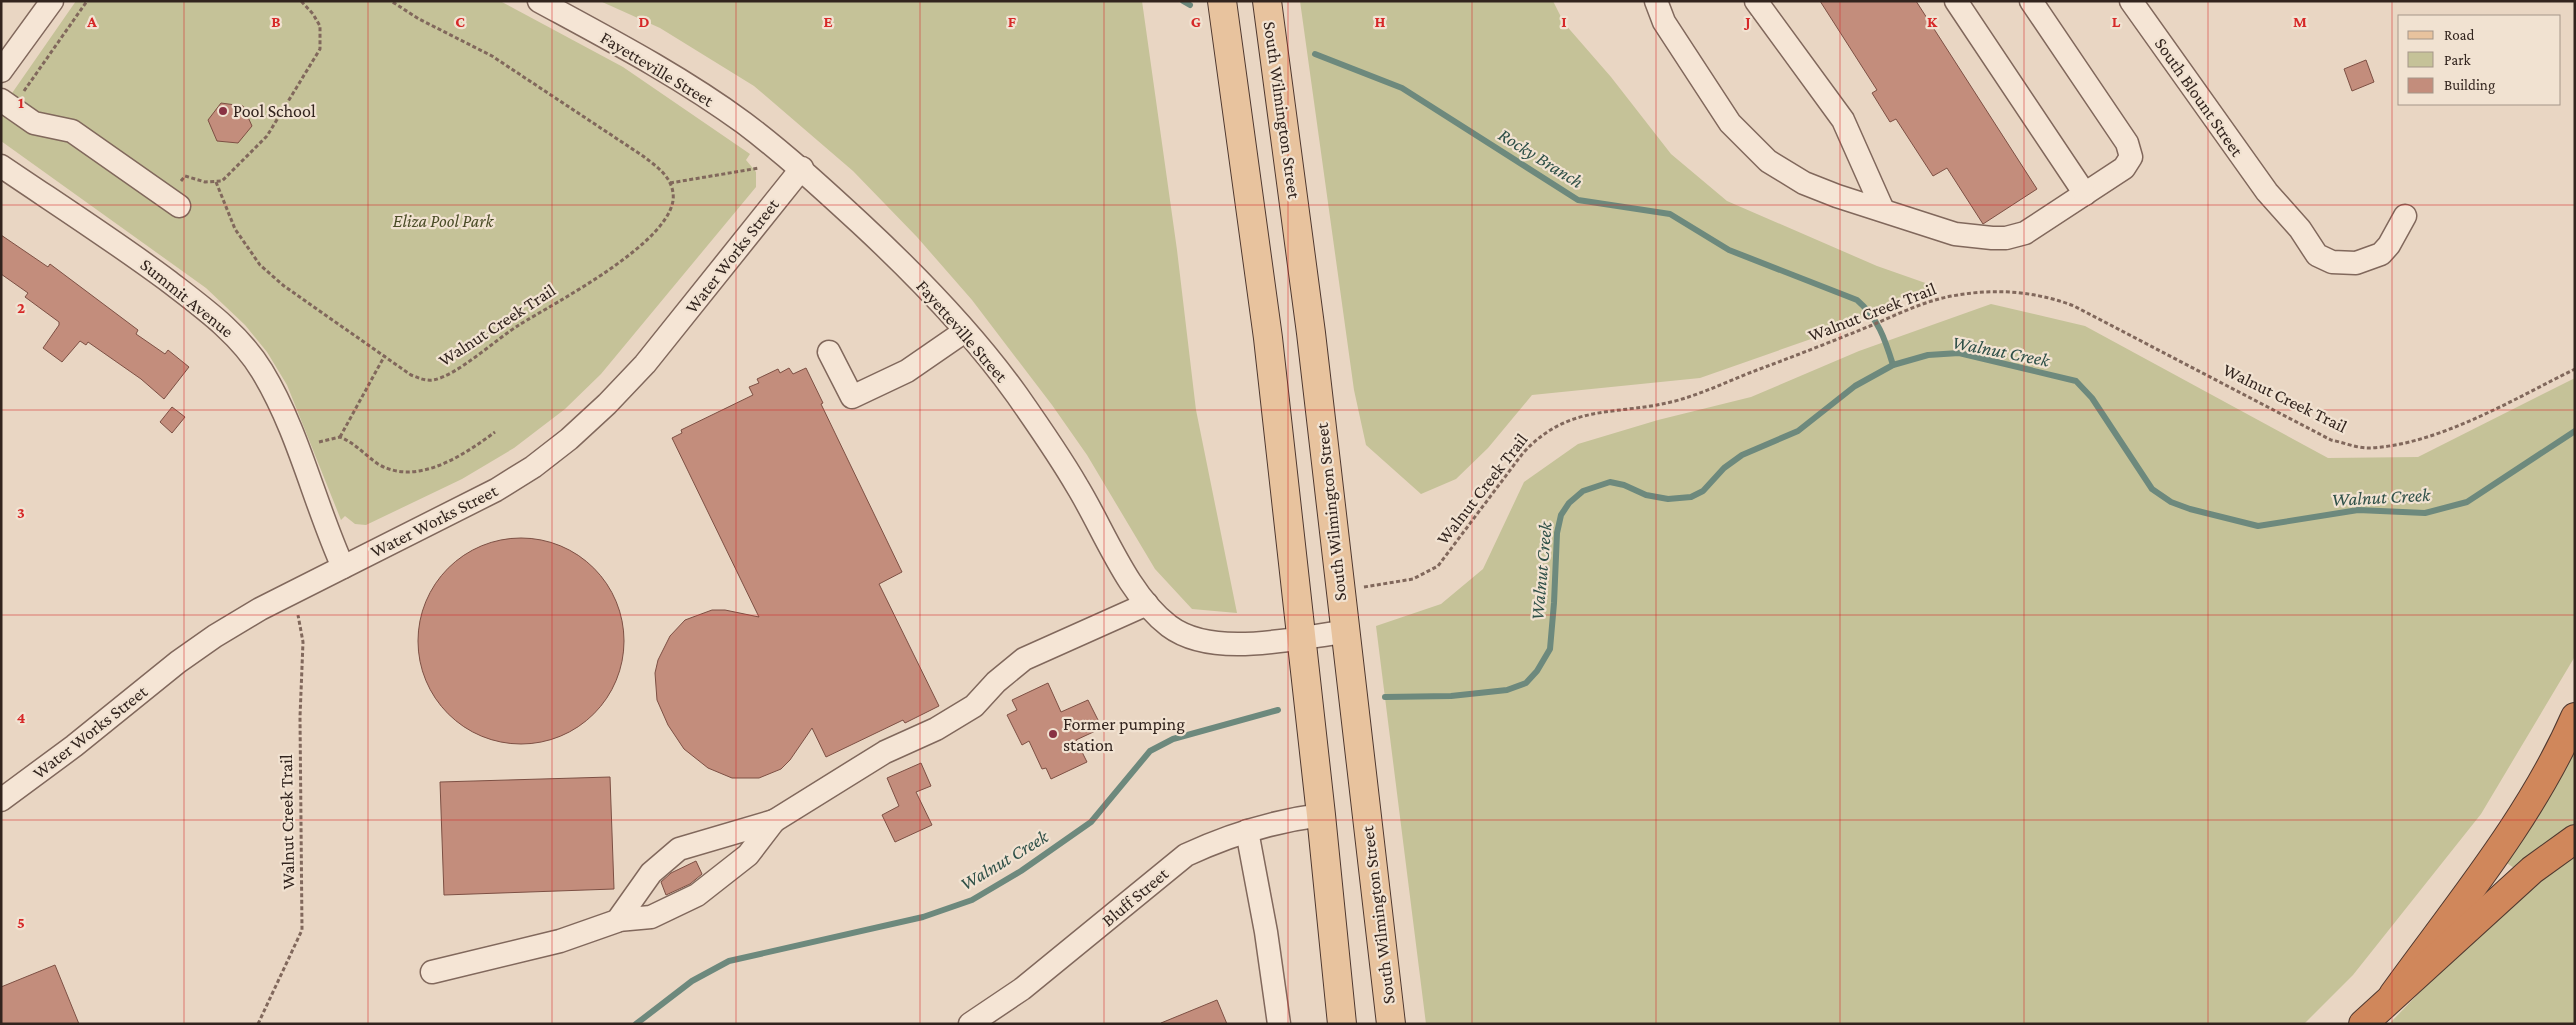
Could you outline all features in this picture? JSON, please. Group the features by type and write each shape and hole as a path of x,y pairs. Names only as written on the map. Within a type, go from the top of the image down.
{"highway":[{"path":"2393,995 2489,862 2531,799 2575,717"},
{"path":"2363,1024 2532,870 2575,839"}],"main road":[{"path":"1222,1 1268,338 1342,1024"},
{"name":"South Wilmington Street","path":"1267,1 1312,333 1344,632 1391,1024"}],"street":[{"path":"1,71 52,1"},
{"name":"Fayetteville Street","path":"539,1 670,74 743,122 802,168 907,267 965,331 1015,393 1076,484 1134,585 1147,604 1170,626 1191,637 1211,642 1242,643 1344,632"},
{"path":"1656,1 1664,22 1730,124 1768,161 1804,183 1955,234 1992,238 2006,238 2026,233 2124,168 2130,157 2129,148 2030,1"},
{"path":"1756,1 1843,120 1883,210"},
{"path":"1956,1 2085,194"},
{"name":"South Blount Street","path":"2131,1 2267,192 2300,230 2317,255 2332,262 2356,263 2381,254 2389,245 2405,216"},
{"path":"7,104 34,123 72,131 174,202"},
{"name":"Summit Avenue","path":"1,166 134,256 198,304 234,336 248,352 274,393 298,451 328,534 343,567"},
{"name":"Water Works Street","path":"1,800 74,746 171,668 215,636 260,609 496,490 533,467 569,439 607,404 645,364 802,168"},
{"path":"829,352 852,397 907,371 965,331"},
{"path":"618,920 651,873 679,849 774,821 885,752 936,729 974,706 996,682 1024,660 1147,604"},
{"name":"Bluff Street","path":"970,1024 1022,989 1186,855 1217,840 1247,831 1291,819 1321,816"},
{"path":"432,972 560,941 618,920 651,917 697,895 748,855 774,821"},
{"path":"1247,831 1266,932 1278,1015"}],"path":[{"path":"7,104 87,1"},
{"path":"174,202 184,176 216,182 230,176 266,136 320,49 320,26 313,14 301,1"},
{"path":"391,1 419,19 492,56 643,156 664,173 670,183 759,168"},
{"name":"Walnut Creek Trail","path":"216,182 235,229 260,265 284,286 411,375 422,380 432,380 454,372 496,339 608,272 642,244 663,222 671,208 674,195 670,183"},
{"name":"Walnut Creek Trail","path":"1360,588 1413,579 1431,571 1444,560 1523,453 1539,437 1558,424 1579,416 1679,400 1950,296 1987,291 2048,296 2074,306 2331,440 2366,448 2394,446 2465,424 2575,370"},
{"path":"340,437 385,356"},
{"path":"298,451 317,442 340,437 377,463 391,470 407,472 440,465 471,450 495,432"},
{"name":"Walnut Creek Trail","path":"258,1024 302,930 300,717 303,642 299,611"}],"green space":[{"name":"Eliza Pool Park","path":"76,1 500,1 623,67 750,154 746,160 756,172 756,187 601,374 565,409 514,448 462,479 366,525 355,524 345,516 341,520 287,385 267,352 245,325 206,288 1,141 1,109"},
{"path":"600,1 1142,1 1177,250 1196,410 1237,613 1192,609 1155,569 1087,455 1052,405 972,300 917,237 853,171 754,86 660,28"},
{"path":"1300,1 1553,1 1564,23 1611,77 1671,154 1727,201 1877,266 1934,286 1811,339 1700,378 1532,395 1488,448 1456,479 1421,494 1366,445 1354,390"},
{"path":"1991,304 2085,326 2328,458 2418,457 2575,378 2574,658 2481,814 2353,975 2304,1024 1426,1024 1376,626 1441,604 1483,569 1524,482 1578,444 1658,420 1751,397 1859,351"},
{"path":"2575,750 2575,826 2514,868 2504,861"},
{"path":"2575,849 2575,1024 2389,1024 2463,948"}],"building":[{"path":"1820,1 1916,1 2037,189 1983,224 1947,168 1933,176 1896,119 1890,122 1872,93 1877,90"},
{"path":"2366,60 2374,82 2352,91 2344,69"},
{"path":"221,103 243,106 252,126 238,143 217,141 208,120"},
{"path":"1,235 48,267 50,264 138,330 136,334 165,354 168,350 189,367 164,399 141,379 88,342 86,345 80,341 62,362 43,348 59,325 59,322 25,297 28,293 1,274"},
{"path":"789,368 793,374 806,368 823,403 821,404 902,572 879,584 939,706 905,723 903,720 826,757 812,728 790,760 781,769 759,778 732,778 708,768 684,749 668,725 657,700 655,673 658,660 670,636 685,620 712,610 725,610 759,617 672,438 682,433 681,430 753,395 749,387 759,383 757,379 778,369 780,373"},
{"path":"172,407 185,417 172,433 160,422"},
{"path":"511,538 531,538 551,542 570,550 587,561 601,575 612,592 620,611 624,641 620,671 612,690 601,707 587,721 570,732 551,740 531,744 511,744 491,740 472,732 455,721 441,707 430,690 422,671 418,651 418,631 422,611 430,592 441,575 455,561 472,550 491,542"},
{"name":"Former pumping station","path":"1048,683 1061,712 1088,700 1102,728 1076,740 1087,762 1051,779 1046,768 1042,769 1029,741 1022,745 1007,715 1017,710 1012,700"},
{"path":"921,763 931,786 916,792 932,825 895,842 882,815 899,806 887,778"},
{"path":"610,777 614,889 444,895 440,782"},
{"path":"696,861 702,874 690,884 666,895 661,882 671,873"},
{"path":"55,965 79,1024 1,1024 1,987"},
{"path":"1217,1000 1227,1024 1161,1024 1161,1023"}],"waterway":[{"name":"Rocky Branch","path":"1183,1 1190,5"},
{"name":"Rocky Branch","path":"1315,54 1402,88 1578,200 1670,214 1729,250 1857,300 1876,322 1893,365"},
{"name":"Walnut Creek","path":"1385,697 1451,696 1507,690 1526,683 1537,671 1550,649 1557,533 1561,515 1569,503 1583,491 1610,482 1624,485 1646,495 1668,499 1691,497 1703,491 1724,468 1742,455 1798,431 1855,386 1893,365 1928,355 1959,353 2076,381 2092,398 2152,489 2171,502 2190,509 2258,526 2358,510 2425,513 2467,502 2575,431"},
{"name":"Walnut Creek","path":"636,1024 692,981 729,961 923,917 972,900 1021,871 1091,822 1150,751 1173,739 1278,710"}],"place":[{"name":"Pool School","path":"223,111"},
{"name":"Former pumping station","path":"1053,734"}]}
